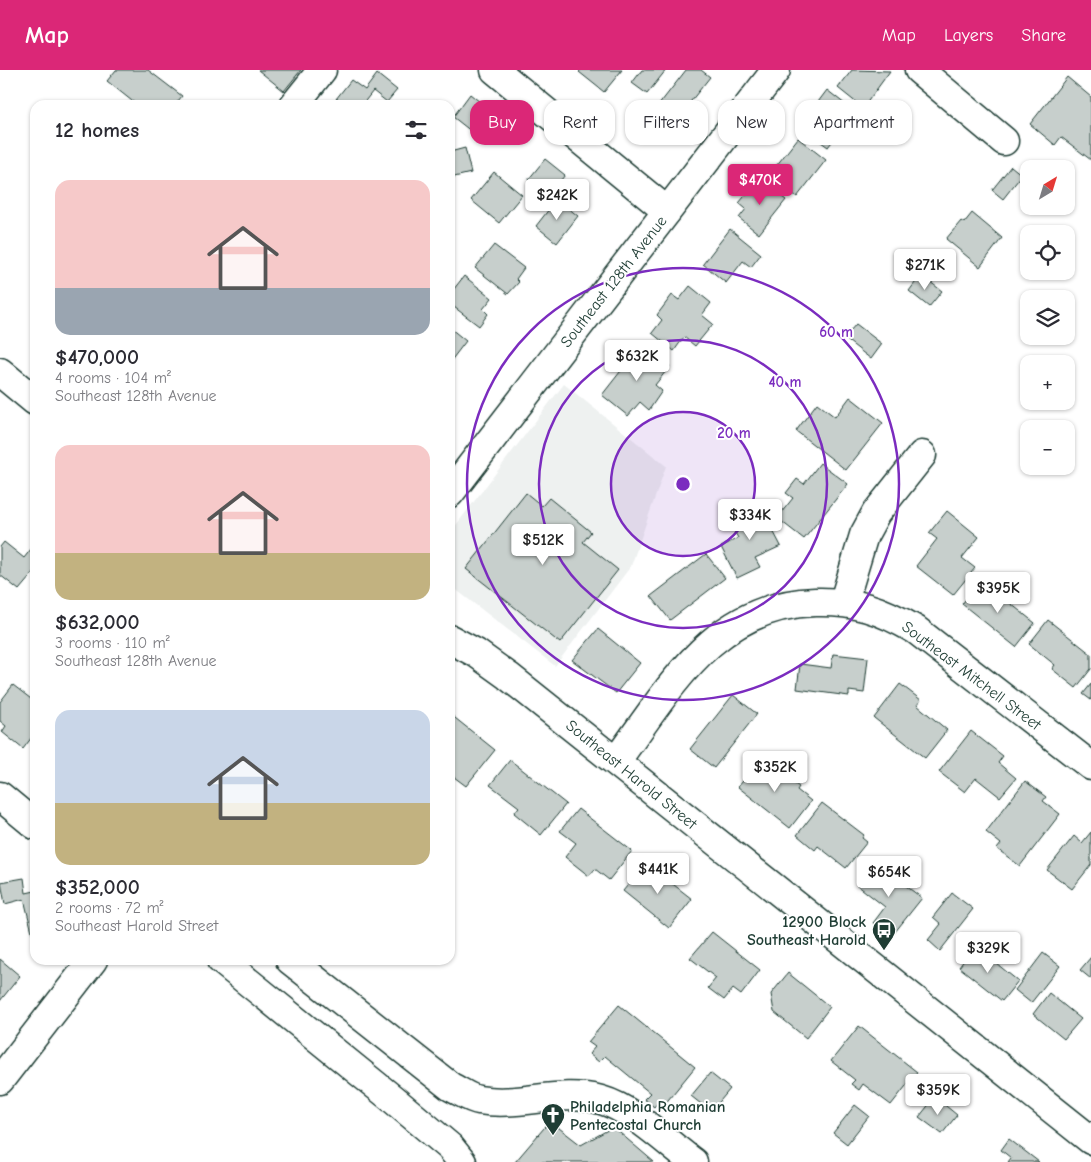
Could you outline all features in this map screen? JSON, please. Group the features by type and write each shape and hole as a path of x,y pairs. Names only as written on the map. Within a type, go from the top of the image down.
{"street":[{"path":"298,100 322,70"},
{"path":"495,70 668,211"},
{"name":"Southeast 128th Avenue","path":"455,487 776,70"},
{"path":"919,70 1004,141"},
{"path":"0,372 30,397"},
{"path":"844,601 864,536 876,513 922,455"},
{"name":"Southeast Mitchell Street","path":"616,762 684,672 706,647 732,625 752,615 777,607 806,602 844,601 868,606 890,615 916,630 1091,766"},
{"name":"Southeast Harold Street","path":"455,642 476,653 508,676 1091,1140"},
{"path":"0,796 30,821"},
{"path":"0,1080 89,965"},
{"path":"227,965 394,1100 450,1147 462,1162"},
{"path":"296,965 460,1092 477,1100 502,1102 568,1095 602,1100 637,1119 693,1162"}],"shaded area":[{"path":"564,384 666,466 631,566 555,666 455,589 455,526"}],"building":[{"path":"116,70 148,70 182,96 179,100 131,100 107,81"},
{"path":"258,70 301,70 284,91"},
{"path":"581,70 622,70 604,92 579,72"},
{"path":"642,70 666,70 647,94 632,83"},
{"path":"686,70 701,70 710,77 692,100 663,100"},
{"path":"852,70 890,71 869,100 853,100 838,88"},
{"path":"377,74 397,90 389,100 384,100 373,91 366,100 336,99 351,80 365,90"},
{"path":"1067,77 1091,97 1091,160 1061,137 1055,145 1030,124"},
{"path":"827,90 840,100 820,100"},
{"path":"470,94 478,100 470,100 470,130 455,119 455,114"},
{"path":"795,142 795,145 807,145 826,160 797,197 769,175"},
{"path":"465,148 471,173 455,177 455,151"},
{"path":"545,159 565,175 548,196 528,180"},
{"path":"1011,166 1020,173 1020,178 1003,199 992,190"},
{"path":"494,172 522,195 499,223 471,200"},
{"path":"759,179 786,200 759,234 739,218 746,209 739,203"},
{"path":"557,199 578,216 557,243 536,226"},
{"path":"972,213 1002,238 980,267 946,239 961,221 964,223"},
{"path":"730,229 761,254 751,267 743,261 726,283 703,264"},
{"path":"494,245 524,268 516,279 519,282 508,294 475,268"},
{"path":"921,275 942,291 929,307 909,291"},
{"path":"464,276 492,298 483,309 488,314 479,326 455,308 455,288"},
{"path":"690,286 711,303 702,315 713,324 695,346 684,337 674,351 652,333 662,320 657,315 672,295 679,300"},
{"path":"856,324 882,344 871,359 844,338"},
{"path":"455,332 466,341 455,355"},
{"path":"642,344 670,366 655,385 662,391 649,410 640,402 628,416 602,395"},
{"path":"850,397 883,423 846,470 796,431 817,403 835,417"},
{"path":"820,463 848,484 804,539 777,518 793,498 786,493 797,479 804,484"},
{"path":"526,493 542,506 549,498 591,532 583,542 618,570 560,643 466,569"},
{"path":"759,504 781,546 755,558 760,567 737,578 721,547 738,538 728,520"},
{"path":"947,511 979,537 962,558 975,568 953,595 916,566 937,539 929,533"},
{"path":"4,542 24,558 30,550 30,577 19,590 0,575 0,547"},
{"path":"706,554 725,578 670,620 651,596"},
{"path":"981,580 1035,623 1016,647 962,604"},
{"path":"1048,620 1091,654 1091,669 1076,688 1052,669 1055,665 1029,644"},
{"path":"598,629 640,663 616,693 572,660"},
{"path":"833,654 868,658 864,693 849,691 849,696 797,689 800,664 831,668"},
{"path":"900,684 921,700 917,705 947,730 925,758 874,718"},
{"path":"1091,684 1091,700 1083,694"},
{"path":"13,685 30,698 30,740 23,749 2,732 6,726 0,721 0,702"},
{"path":"733,695 757,714 714,768 690,749"},
{"path":"455,718 495,750 466,786 455,778"},
{"path":"971,731 1003,756 998,763 1016,778 1000,797 976,778 965,792 939,772"},
{"path":"762,758 799,787 797,790 811,801 790,828 738,787"},
{"path":"510,760 566,804 541,835 514,813 519,807 490,785"},
{"path":"1025,781 1046,797 1043,801 1060,814 1020,866 997,849 1001,844 986,832"},
{"path":"822,803 864,835 862,838 867,842 846,868 818,846 815,850 797,835"},
{"path":"578,809 632,851 609,880 595,869 589,876 565,857 576,843 560,831"},
{"path":"1091,832 1091,865 1072,889 1047,870 1074,836 1082,843"},
{"path":"874,862 922,898 891,937 873,923 885,907 857,885"},
{"path":"646,863 692,899 669,928 623,891"},
{"path":"24,878 26,893 30,892 30,924 24,899 5,904 1,882"},
{"path":"952,893 973,909 940,951 928,940 941,924 933,917"},
{"path":"712,932 760,970 741,995 733,989 724,1000 708,988 716,978 690,958"},
{"path":"975,946 1018,981 1002,1001 959,967"},
{"path":"1043,953 1060,966 1031,1003 1015,990"},
{"path":"1091,957 1091,979 1080,970"},
{"path":"0,959 20,976 0,1001"},
{"path":"788,973 830,1007 806,1038 774,1012 771,994"},
{"path":"1049,993 1081,1019 1064,1039 1033,1014"},
{"path":"619,1005 695,1067 664,1105 659,1101 654,1107 644,1099 650,1093 605,1056 599,1062 589,1054 595,1047 588,1042"},
{"path":"859,1026 917,1072 891,1105 863,1084 859,1090 851,1084 855,1080 831,1061"},
{"path":"710,1073 730,1089 711,1112 691,1096"},
{"path":"935,1097 957,1115 942,1134 919,1117"},
{"path":"855,1105 869,1116 847,1144 833,1133"},
{"name":"Philadelphia Romanian Pentecostal Church","path":"550,1121 581,1145 613,1127 654,1162 515,1162"},
{"path":"1009,1139 1039,1162 1008,1162 1011,1158 1001,1150"}],"place":[{"name":"12900 Block Southeast Harold","path":"884,951"},
{"name":"Philadelphia Romanian Pentecostal Church","path":"553,1136"}]}
